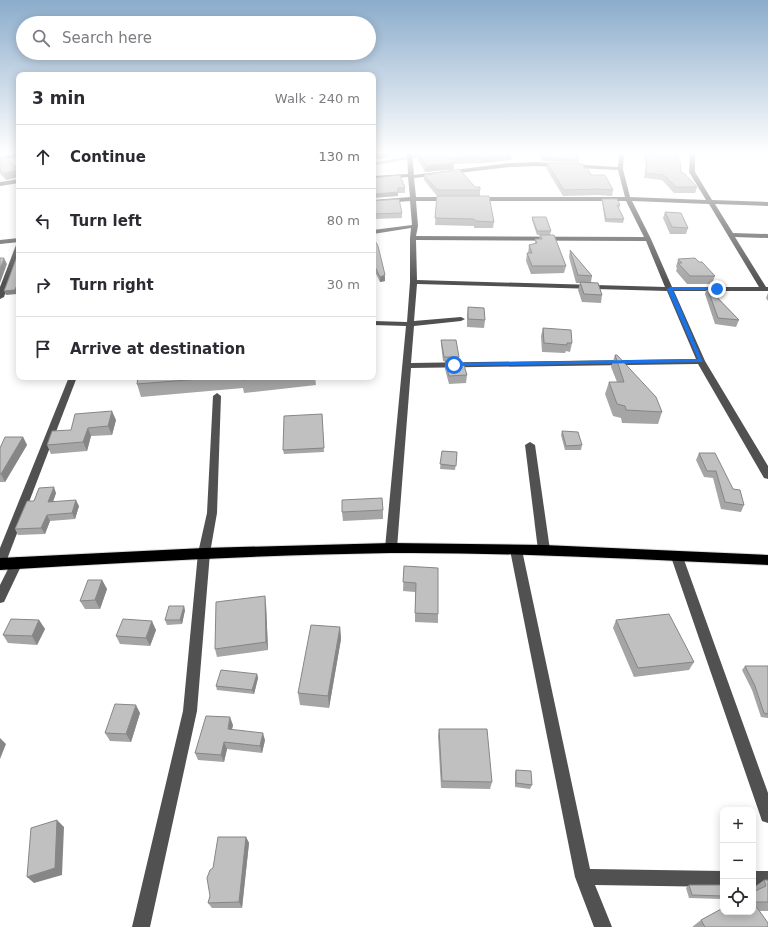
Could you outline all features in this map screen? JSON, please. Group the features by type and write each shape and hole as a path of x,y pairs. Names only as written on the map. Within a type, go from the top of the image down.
{"highway":[{"path":"0,563 204,553 391,548 544,550 768,560"}],"street":[{"path":"707,196 766,289"},
{"path":"391,548 414,282 415,226 412,199"},
{"path":"376,202 412,199 452,199"},
{"path":"468,199 628,199 768,204"},
{"path":"628,199 648,239 701,361 768,475"},
{"path":"376,232 415,226"},
{"path":"732,235 768,236"},
{"path":"414,238 648,239"},
{"path":"0,242 16,240"},
{"path":"0,297 3,281 16,252"},
{"path":"414,282 670,289 766,289"},
{"path":"376,323 411,324 461,319"},
{"path":"407,366 701,361"},
{"path":"0,563 72,380"},
{"path":"141,927 190,711 204,553 212,513 217,396"},
{"path":"530,445 544,550"},
{"path":"516,550 583,877 602,927"},
{"path":"677,557 768,815"},
{"path":"0,598 17,562"},
{"path":"583,877 720,879"},
{"path":"756,879 768,879"}],"building":[{"path":"437,196 489,196 494,222 475,221 474,219 435,218"},
{"path":"399,199 402,213 376,214 376,201"},
{"path":"602,199 617,199 620,205 617,205 624,219 606,219"},
{"path":"665,212 681,213 688,228 672,227"},
{"path":"532,217 546,217 551,231 537,231"},
{"path":"540,235 554,235 566,266 532,266 527,253 532,253 529,245 537,243 535,239 542,239"},
{"path":"376,242 385,275 380,277 376,269"},
{"path":"570,250 592,276 578,275"},
{"path":"0,258 4,258 0,269"},
{"path":"695,258 699,262 702,262 715,276 690,276 678,263 682,263 678,259"},
{"path":"16,259 16,288 15,290 4,291"},
{"path":"580,282 598,283 602,295 584,294"},
{"path":"707,287 739,320 718,318"},
{"path":"468,307 484,308 485,320 468,319"},
{"path":"543,328 571,330 572,343 567,343 567,345 544,343"},
{"path":"441,340 456,340 459,357 444,357"},
{"path":"615,355 617,355 656,397 662,412 626,410 625,406 617,404 609,382 624,382"},
{"path":"445,361 463,362 467,375 449,376"},
{"path":"138,380 187,380 137,384"},
{"path":"112,411 108,426 88,428 83,442 47,445 52,431 71,430 75,414"},
{"path":"322,414 324,448 283,450 284,416"},
{"path":"562,431 578,432 582,445 566,446"},
{"path":"5,437 23,437 0,474 0,448"},
{"path":"442,451 457,452 456,466 440,464"},
{"path":"699,453 715,453 733,489 740,490 744,505 725,502 716,471 707,471"},
{"path":"54,487 48,502 76,500 72,513 47,515 41,528 15,529 27,501 34,501 39,488"},
{"path":"382,498 383,510 342,512 342,500"},
{"path":"404,566 438,568 438,614 415,613 416,583 403,582"},
{"path":"88,580 102,580 95,600 80,601"},
{"path":"265,596 266,642 215,649 216,602"},
{"path":"169,606 184,606 180,620 165,620"},
{"path":"669,614 694,662 638,668 616,620"},
{"path":"11,619 39,620 32,636 3,635"},
{"path":"123,619 152,621 146,638 116,636"},
{"path":"311,625 340,627 328,696 298,693"},
{"path":"745,666 768,666 768,714 764,713 755,686"},
{"path":"221,670 257,674 252,690 216,686"},
{"path":"115,704 136,705 126,734 105,733"},
{"path":"206,716 230,717 228,729 263,733 260,746 224,742 221,755 195,753"},
{"path":"439,729 487,729 492,782 442,781"},
{"path":"516,770 531,771 532,785 516,783"},
{"path":"57,820 55,868 27,877 31,828"},
{"path":"218,837 246,837 239,902 208,903 210,896 207,878 210,870 213,868"},
{"path":"764,880 768,880 768,902 756,902 756,891 766,886"},
{"path":"689,885 720,885 720,896 692,895"},
{"path":"756,906 768,923 768,927 705,927 701,920 720,910 720,915 756,915"}],"route":[{"path":"454,365 701,361 670,289 717,289"}]}
